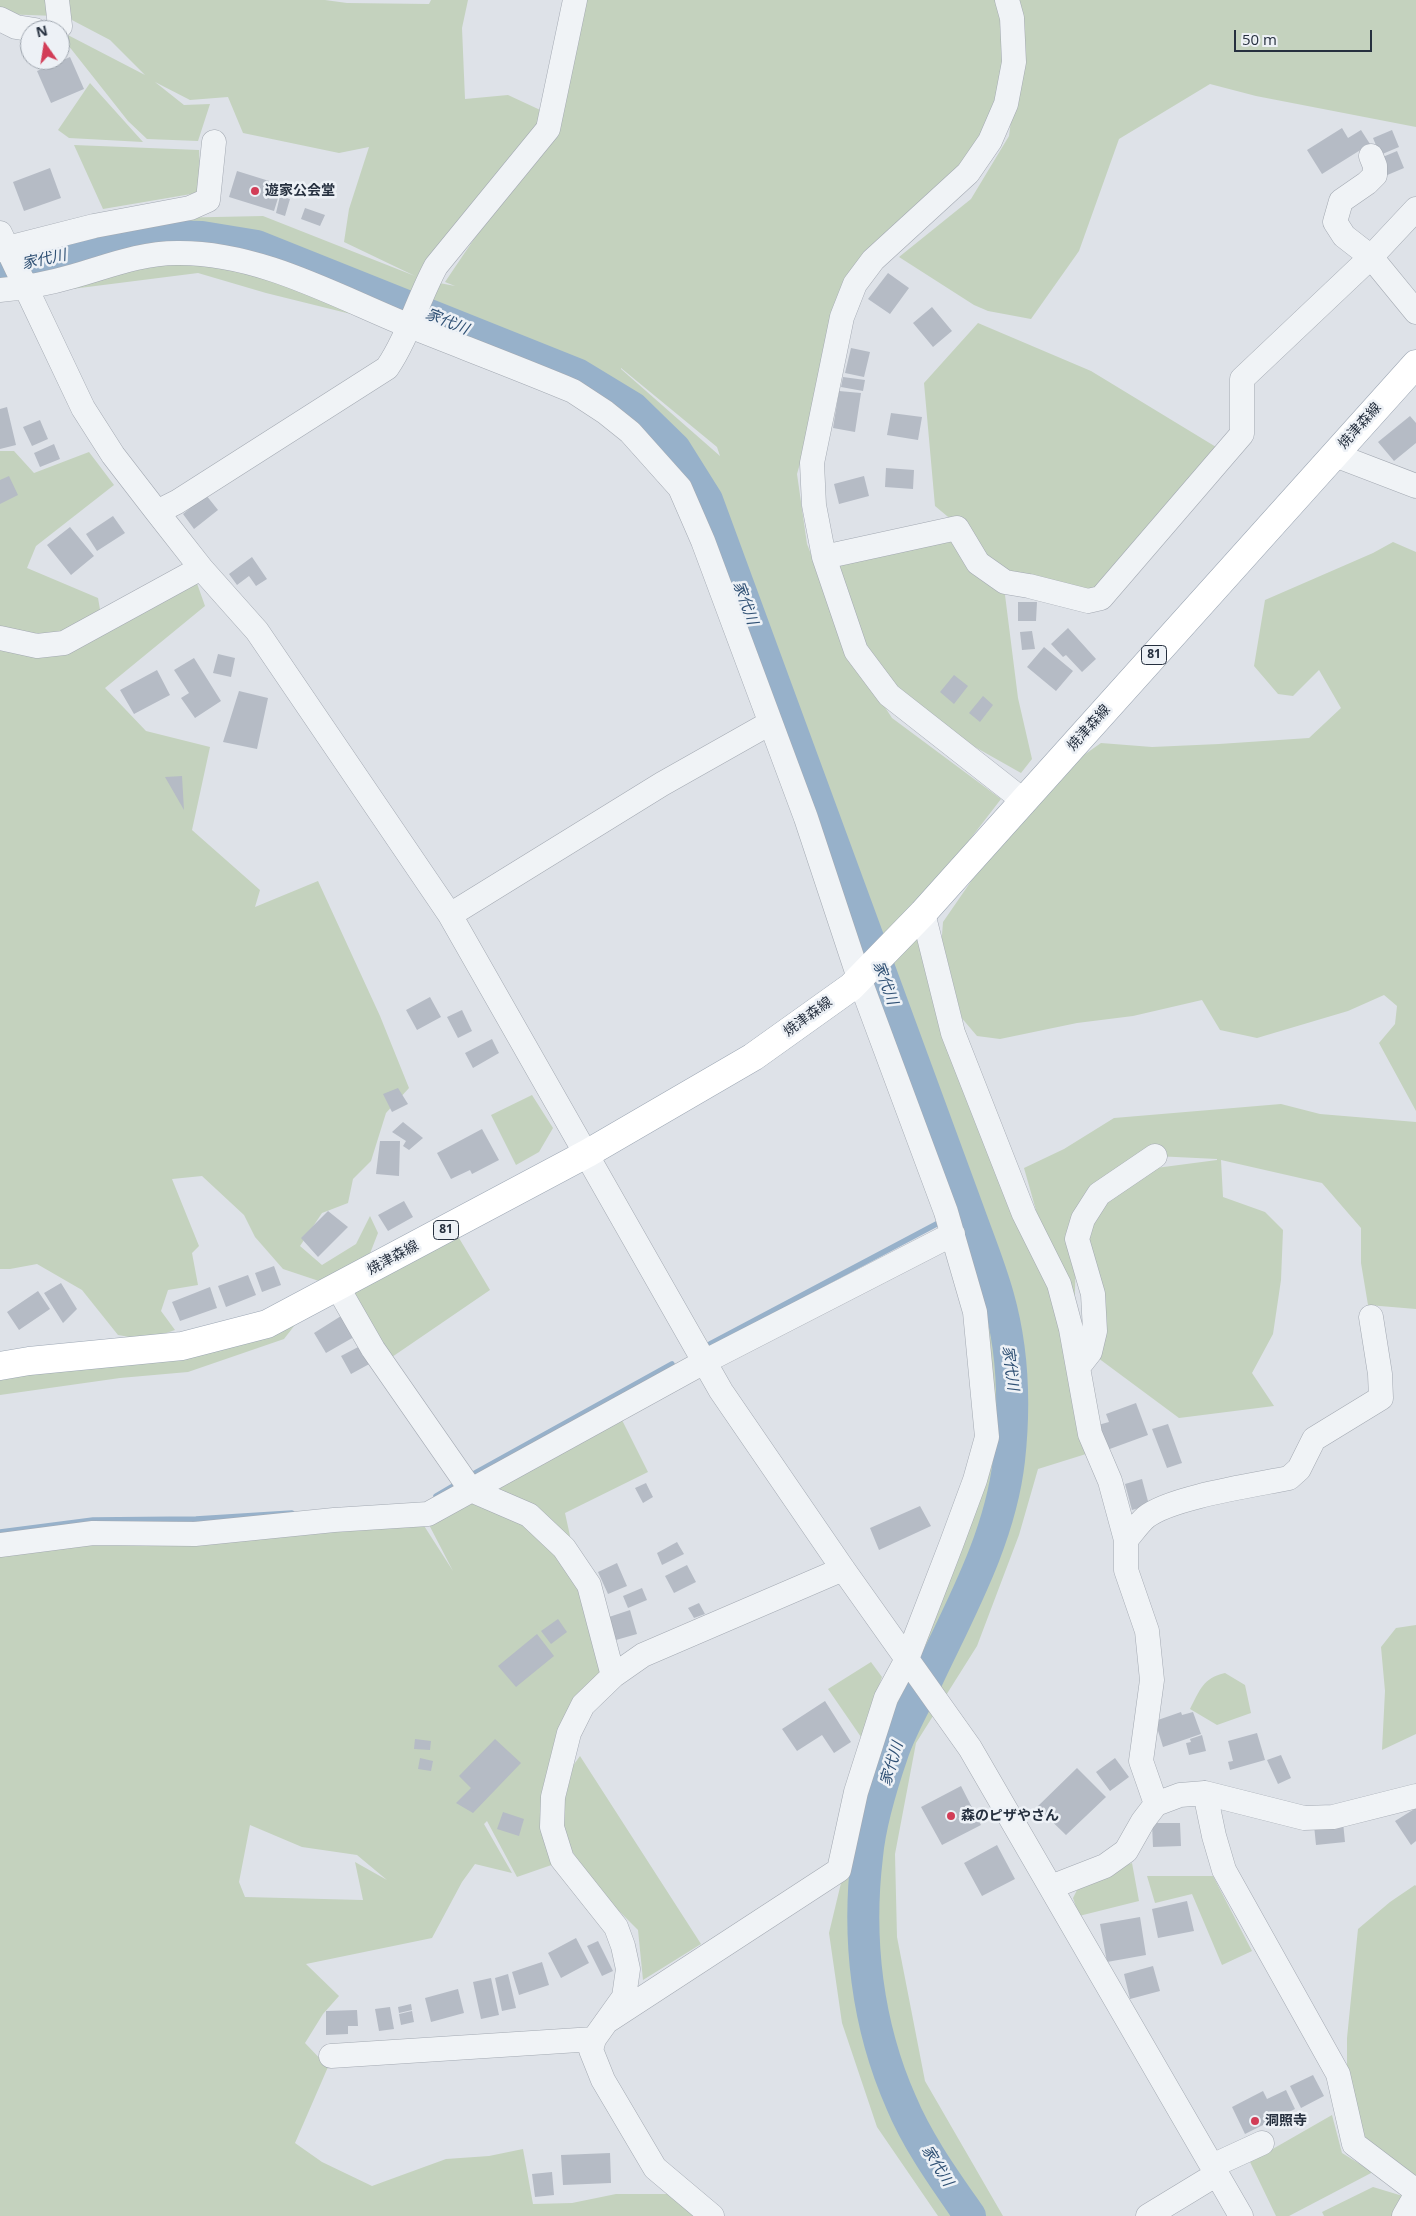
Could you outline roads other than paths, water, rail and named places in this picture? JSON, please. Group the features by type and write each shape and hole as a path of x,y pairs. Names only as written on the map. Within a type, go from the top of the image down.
{"main road":[{"name":"焼津森線","path":"0,1366 29,1361 182,1346 267,1324 338,1288 588,1153 753,1057 855,982 924,913 1416,364"}],"street":[{"path":"57,0 59,20"},
{"path":"157,512 176,502 387,368 398,352 423,290 436,266 548,130 574,0"},
{"path":"1007,0 1012,18 1014,62 1006,104 990,141 968,173 873,260 855,284 842,317 812,463 814,505 824,558 856,651 889,695 1024,800"},
{"path":"0,19 20,28"},
{"path":"214,142 208,200 190,208 2,244 83,408 113,455 157,512 201,568 256,632 450,915 588,1153 721,1391 843,1569 970,1748 1241,2216"},
{"path":"1370,156 1375,166 1375,175 1341,201 1335,222 1344,236 1370,257 1416,312"},
{"path":"824,558 957,528 978,563 1005,582 1029,586 1088,602 1101,598 1242,434 1242,379 1370,257 1416,210"},
{"path":"0,290 22,282 73,276 139,256 205,253 240,260 305,282 410,322 573,391 605,412 630,432 680,488 703,540 806,818 855,982 949,1223 975,1312 987,1437 972,1489 912,1666 886,1698 856,1792 839,1870 600,2030 331,2056"},
{"path":"1334,455 1416,486"},
{"path":"0,638 37,646 64,643 201,568"},
{"path":"450,915 662,784 770,723"},
{"path":"924,913 953,1033 1024,1214 1059,1284 1079,1366 1090,1434 1110,1481 1126,1540 1126,1570 1147,1632 1152,1680 1141,1760 1156,1804"},
{"path":"1079,1366 1090,1352 1095,1331 1092,1294 1076,1239 1083,1219 1099,1194 1155,1156"},
{"path":"0,1545 93,1533 195,1534 334,1520 428,1514 465,1480 704,1362 949,1223"},
{"path":"338,1288 372,1349 465,1480 529,1514 564,1548 589,1585 612,1676"},
{"path":"1126,1540 1146,1517 1162,1509 1193,1498 1289,1478 1299,1469 1314,1440 1381,1398 1380,1374 1371,1317"},
{"path":"712,2216 655,2168 603,2080 591,2050 600,2030 624,1997 628,1969 623,1946 616,1927 562,1859 552,1827 553,1797 569,1733 583,1705 612,1676 643,1655 843,1569"},
{"path":"1051,1886 1105,1866 1126,1851 1156,1804 1180,1794 1205,1793 1304,1818 1333,1817 1416,1796"},
{"path":"1205,1793 1214,1836 1224,1870 1338,2074 1354,2144 1416,2191"},
{"path":"1148,2216 1215,2170 1262,2142"},
{"path":"1404,2216 1416,2195"}],"waterway":[{"name":"家代川","path":"0,269 162,236 202,237 257,246 577,374 633,408 675,449 707,500 988,1263 1007,1336 1012,1398 1011,1440 1004,1490 997,1519 976,1575 893,1752 871,1830 864,1887 864,1950 868,1981 880,2043 889,2073 915,2132 932,2161 970,2216"},
{"path":"952,1216 968,1210"},
{"path":"710,1344 944,1220"},
{"path":"468,1477 672,1364"},
{"path":"436,1496 458,1483"},
{"path":"0,1532 93,1520 196,1519 292,1513"}],"place":[{"name":"遊家公会堂","path":"255,191"},
{"name":"森のピザやさん","path":"951,1816"},
{"name":"洞照寺","path":"1255,2121"}]}
